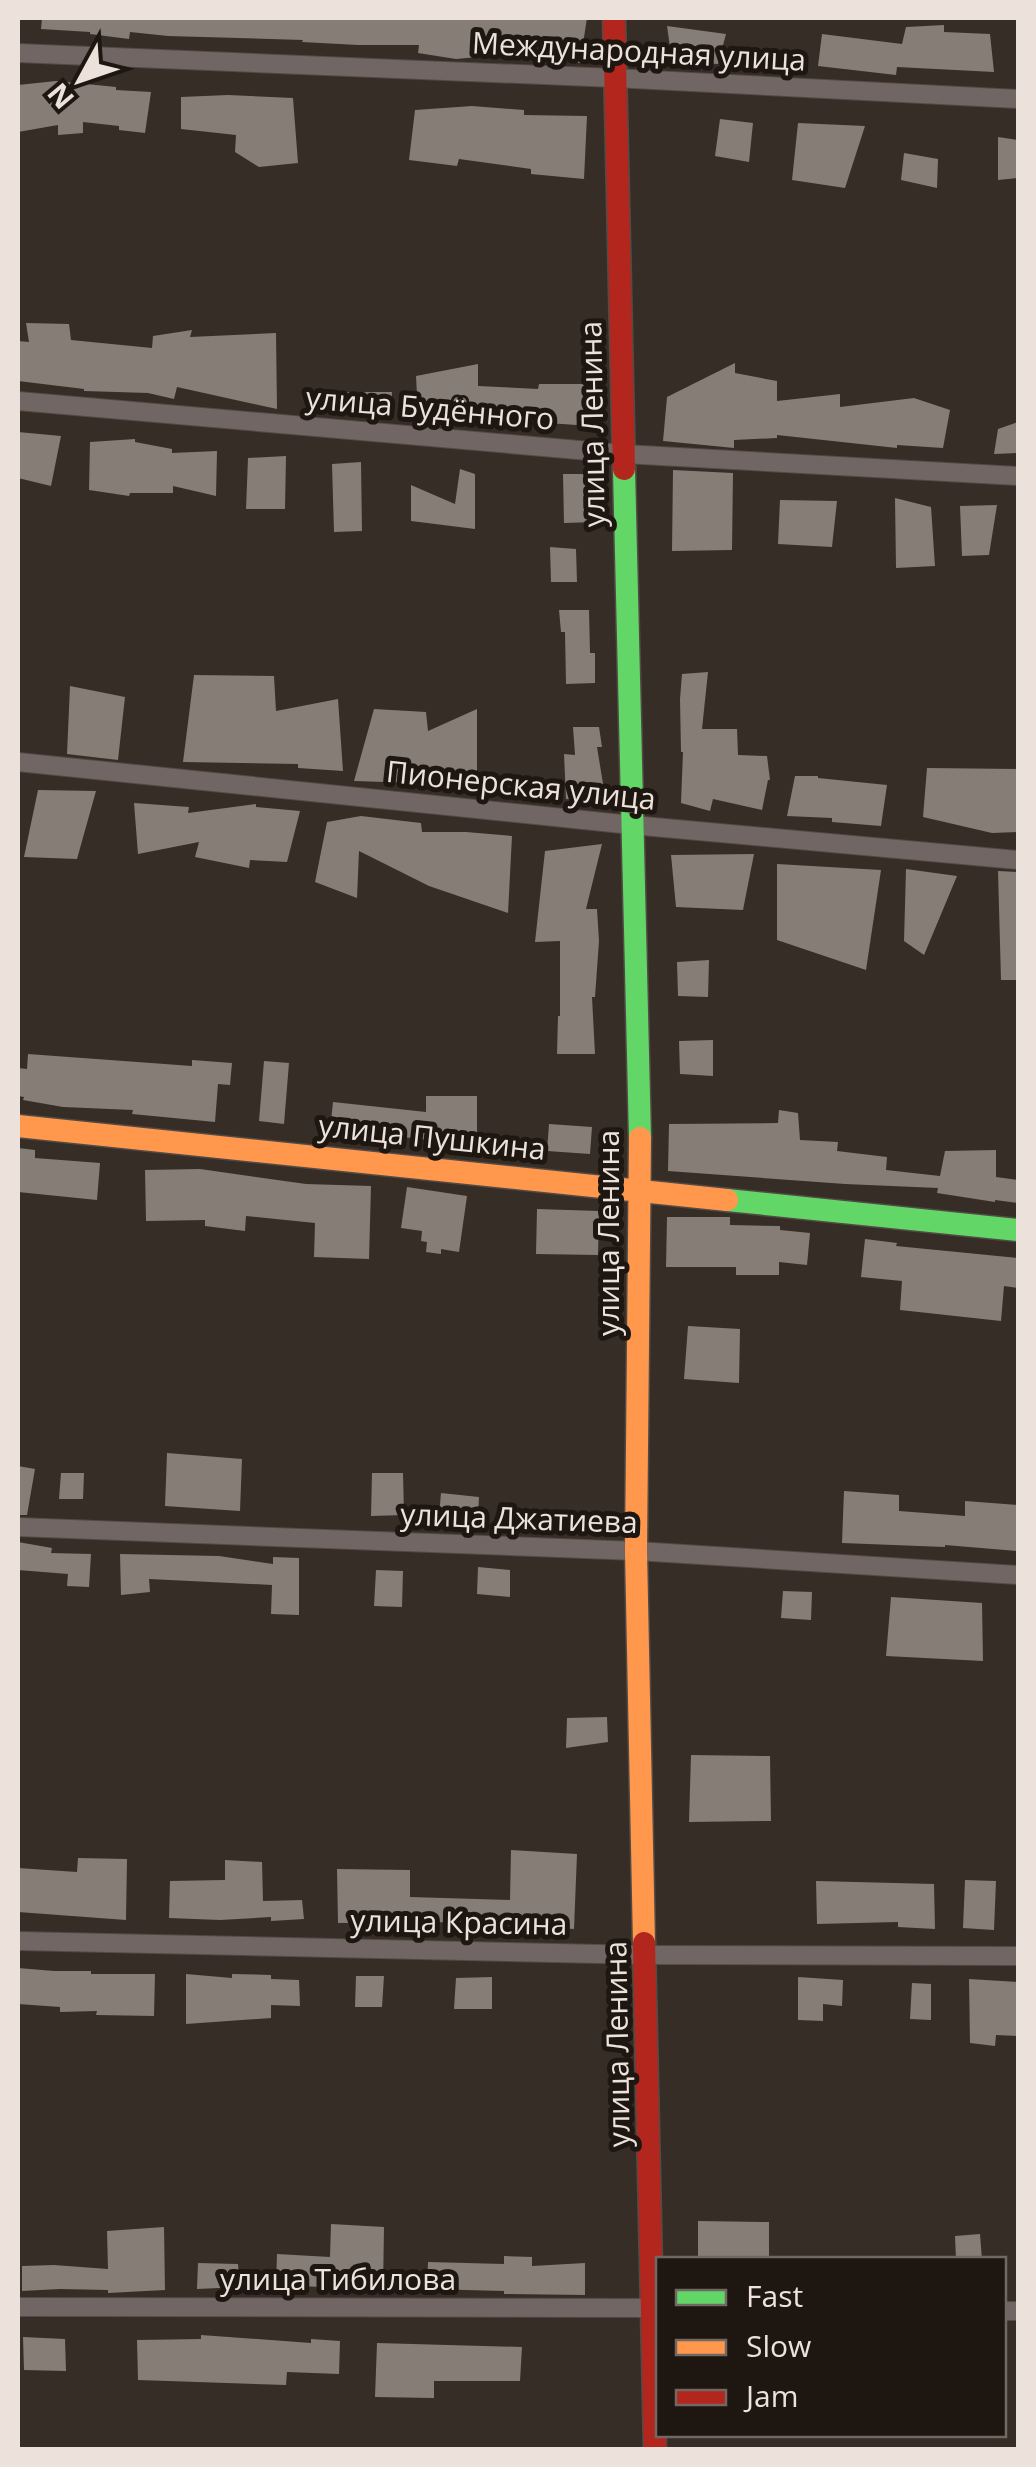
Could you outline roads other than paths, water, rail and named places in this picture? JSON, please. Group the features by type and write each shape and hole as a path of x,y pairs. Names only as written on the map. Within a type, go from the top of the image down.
{"street":[{"name":"улица Ленина","path":"614,18 641,1190 636,1551 656,2308 655,2450"},
{"name":"Международная улица","path":"18,53 1018,99"},
{"name":"улица Будённого","path":"18,401 624,454 1018,476"},
{"name":"Пионерская улица","path":"18,762 1018,860"},
{"name":"улица Пушкина","path":"18,1126 1018,1230"},
{"name":"улица Джатиева","path":"18,1527 636,1551 1018,1576"},
{"name":"улица Красина","path":"18,1941 646,1955 1018,1956"},
{"name":"улица Тибилова","path":"18,2307 656,2308"}]}
